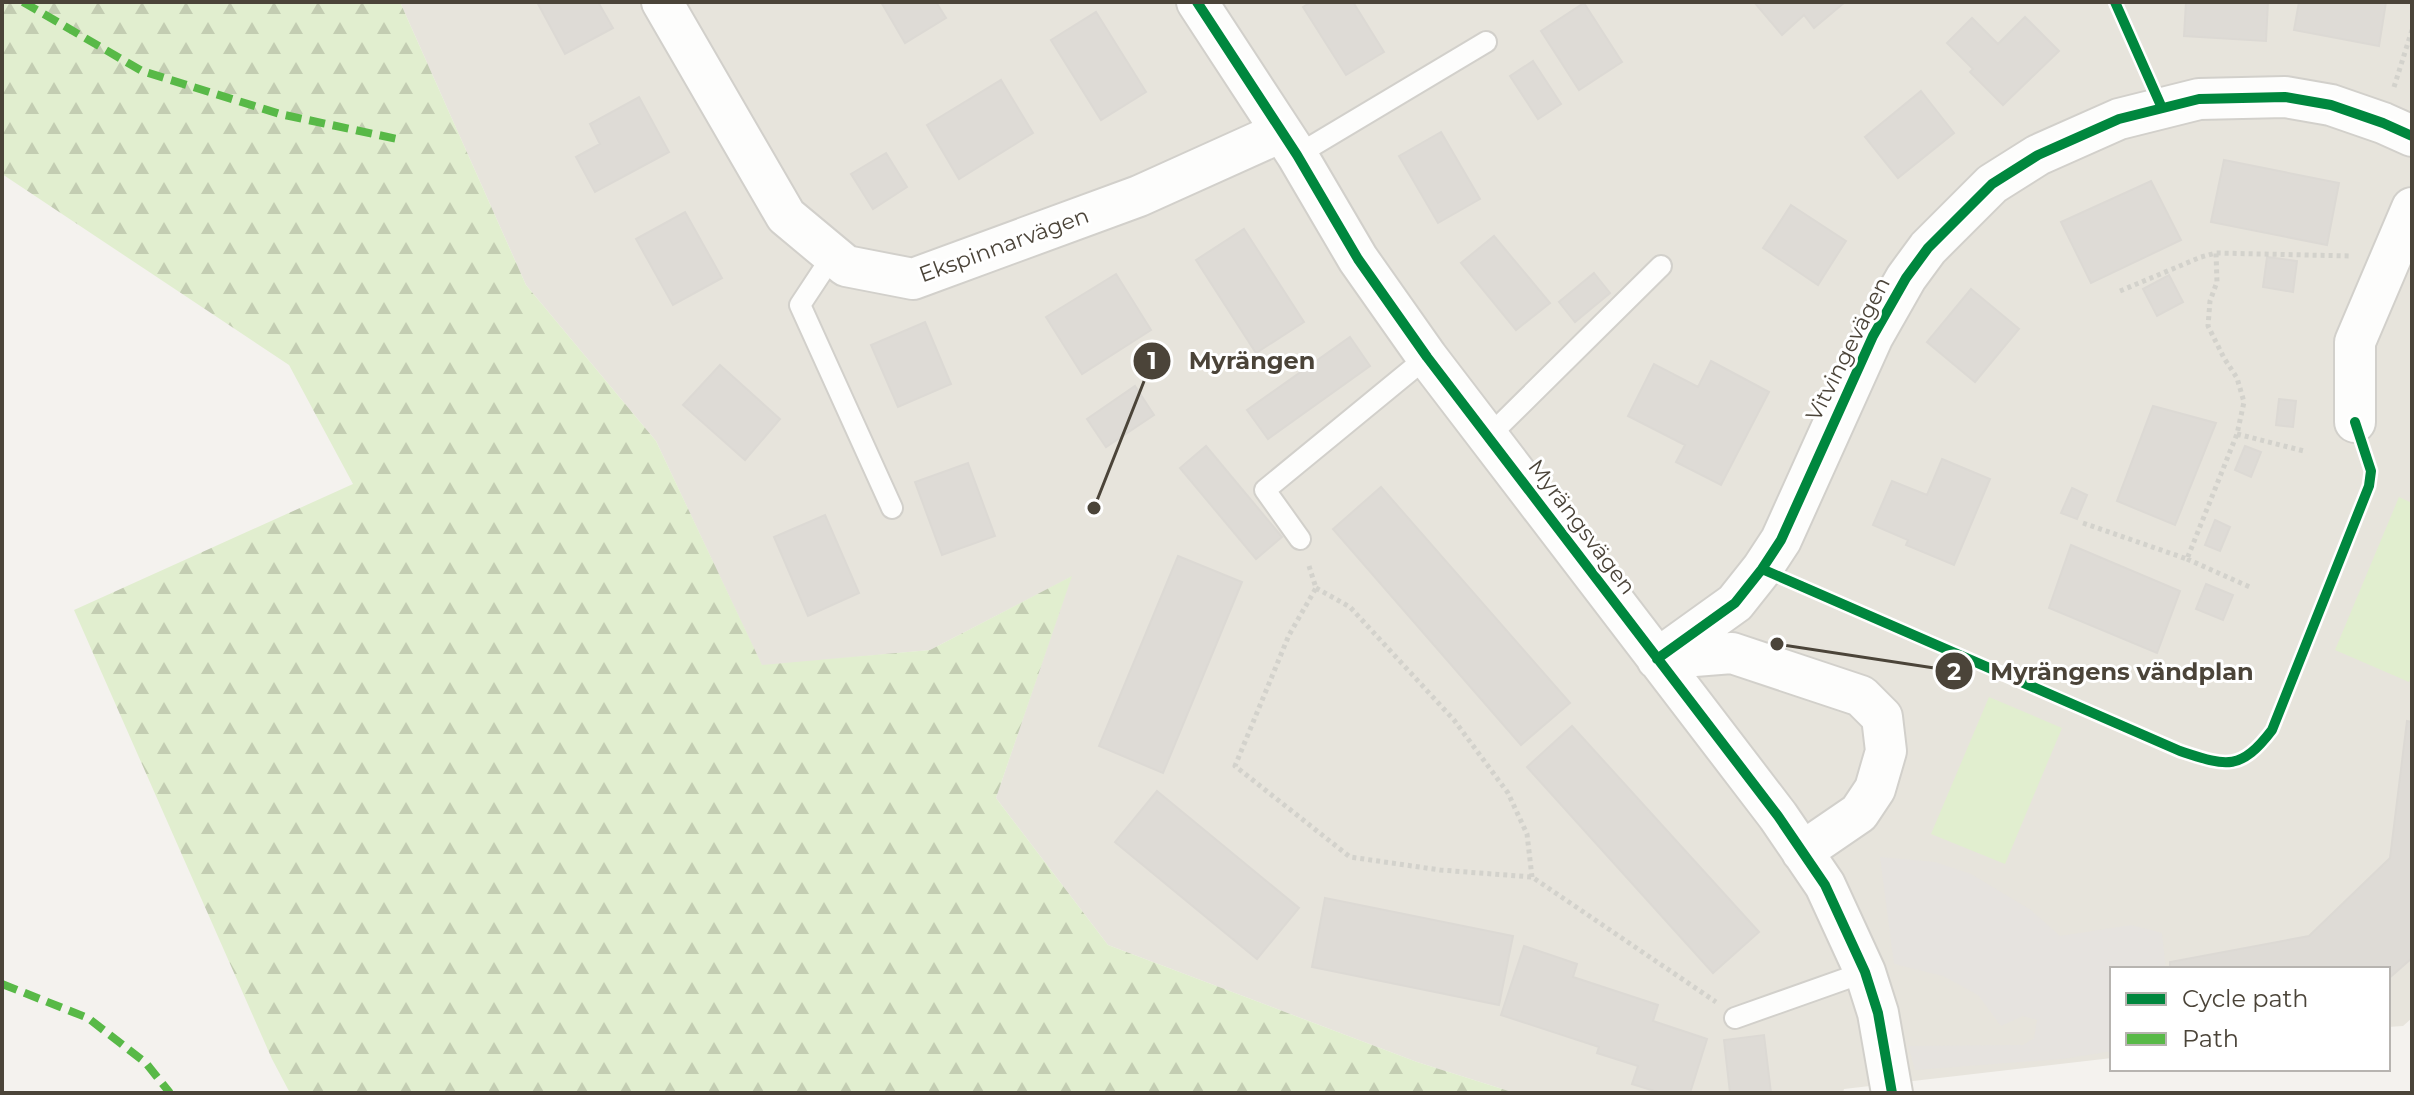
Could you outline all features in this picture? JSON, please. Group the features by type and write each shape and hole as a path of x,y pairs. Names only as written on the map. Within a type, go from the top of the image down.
{"street":[{"name":"Ekspinnarvägen","path":"662,2 786,216 846,266 913,279 1289,143"},
{"name":"Myrängsvägen","path":"1197,2 1289,143 1358,259 1427,357 1778,816 1825,885 1865,972 1878,1013 1892,1093"},
{"name":"Vitvingevägen","path":"1657,659 1735,603 1762,569 1781,540 1873,336 1906,278 1928,248 1992,184 2038,155 2119,119 2199,99 2285,97 2331,105 2398,129"},
{"path":"2355,422 2355,342 2412,208"},
{"path":"1657,659 1732,653 1861,696 1882,717 1886,751 1875,789 1859,813 1802,852"}],"lane":[{"path":"1289,143 1486,42"},
{"path":"833,255 800,305 892,508"},
{"path":"1488,437 1661,266"},
{"path":"1300,539 1265,490 1427,357"},
{"path":"1735,1018 1865,972"}],"path":[{"path":"2398,129 2412,30"},
{"path":"2120,291 2216,253 2393,256"},
{"path":"2187,559 2237,434 2244,402 2237,378 2208,326 2210,301 2217,282 2216,253"},
{"path":"2237,434 2304,451"},
{"path":"2083,523 2187,559 2252,588"},
{"path":"1300,539 1316,588 1350,607 1454,720 1508,793 1527,834 1532,877"},
{"path":"1316,588 1289,635 1235,766 1350,857 1440,870 1532,877 1714,1000 1735,1018"}],"shaded area":[{"path":"400,2 2412,2 2412,1018 2403,1026 2390,1027 2390,967 2110,967 2110,1058 1844,1089 1843,1093 1515,1093 1417,1062 1108,945 996,798 1071,577 930,650 762,666 656,441 526,285"},
{"path":"1880,857 1935,862 1971,874 2031,910 2060,936 2131,925 2162,933 2166,967 2110,967 2110,1051 2062,1059 1915,1070 1908,1046 2023,1045 2034,1038 2037,1020 2023,1016 2001,1026 1978,995 1943,976 1894,964"}],"green space":[{"path":"2,2 400,2 526,285 656,441 762,665 930,650 1072,576 996,798 1108,945 1417,1062 1515,1093 290,1093 272,1059 74,610 353,484 289,365 2,174"},
{"path":"2399,497 2412,503 2412,674 2409,682 2335,650"},
{"path":"1989,697 2062,728 2005,864 1931,834"}],"building":[{"path":"537,2 598,2 613,28 565,54"},
{"path":"881,2 936,2 946,18 905,43"},
{"path":"1311,2 1353,2 1384,52 1346,75 1303,7"},
{"path":"1754,2 1845,2 1814,28 1804,15 1782,35"},
{"path":"2186,2 2268,2 2266,41 2184,36"},
{"path":"2299,2 2386,2 2379,46 2294,30"},
{"path":"1584,3 1622,62 1579,90 1541,31"},
{"path":"1096,12 1146,92 1101,120 1051,40"},
{"path":"2025,17 2059,51 2003,105 1947,43 1972,18 1998,44"},
{"path":"1533,61 1561,104 1538,119 1510,76"},
{"path":"1001,80 1033,133 959,179 927,125"},
{"path":"1921,91 1954,133 1898,178 1865,137"},
{"path":"639,97 669,152 595,192 576,157 600,144 590,124"},
{"path":"1441,132 1480,199 1438,223 1399,156"},
{"path":"886,153 907,187 873,209 851,174"},
{"path":"2224,160 2339,183 2327,245 2211,222"},
{"path":"2151,181 2181,240 2091,283 2061,222"},
{"path":"1791,205 1846,241 1818,285 1763,248"},
{"path":"685,212 722,278 673,305 636,239"},
{"path":"1244,229 1304,322 1256,353 1196,260"},
{"path":"1494,236 1550,303 1516,330 1461,263"},
{"path":"2267,257 2297,261 2293,292 2263,287"},
{"path":"1594,273 1610,293 1575,322 1559,302"},
{"path":"1116,274 1151,330 1082,374 1046,317"},
{"path":"2169,275 2183,302 2157,316 2143,289"},
{"path":"1971,289 2019,329 1975,382 1927,342"},
{"path":"925,322 951,384 898,407 871,345"},
{"path":"1350,337 1370,366 1268,439 1247,410"},
{"path":"1711,361 1769,392 1721,485 1676,462 1685,445 1628,416 1654,364 1698,387"},
{"path":"720,365 780,419 745,460 683,405"},
{"path":"1135,386 1154,415 1106,447 1087,419"},
{"path":"2279,399 2296,401 2293,427 2276,425"},
{"path":"2153,406 2216,423 2175,525 2117,501"},
{"path":"1206,446 1282,537 1256,559 1180,468"},
{"path":"2245,446 2261,452 2251,477 2235,470"},
{"path":"1942,459 1990,479 1954,565 1906,545 1908,540 1873,525 1892,481 1927,495"},
{"path":"968,463 995,536 942,555 915,482"},
{"path":"1381,487 1570,703 1521,745 1333,529"},
{"path":"2072,488 2087,495 2077,519 2061,513"},
{"path":"825,515 859,593 808,616 774,537"},
{"path":"2215,520 2230,527 2220,551 2205,545"},
{"path":"2071,545 2180,591 2157,653 2049,608"},
{"path":"1178,556 1242,582 1163,773 1099,746"},
{"path":"2206,584 2233,595 2223,620 2196,609"},
{"path":"2407,721 2412,722 2412,958 2390,977 2390,967 2170,967 2170,962 2309,936 2390,858"},
{"path":"1572,726 1759,932 1713,973 1527,767"},
{"path":"1157,791 1299,908 1257,959 1115,842"},
{"path":"1325,898 1513,936 1499,1005 1312,967"},
{"path":"1524,946 1577,964 1573,977 1658,1005 1653,1021 1707,1039 1690,1093 1661,1093 1632,1084 1638,1066 1597,1053 1599,1047 1501,1015"},
{"path":"1764,1035 1771,1093 1730,1093 1724,1040"}],"marked path":[{"path":"23,2 142,71 280,114 402,140"},
{"path":"2,984 88,1018 146,1063 170,1093"}],"cycle path":[{"path":"1197,2 1297,155 1358,259 1427,357 1778,816 1825,885 1865,972 1878,1013 1892,1093"},
{"path":"2115,2 2162,108"},
{"path":"1657,659 1735,603 1762,569 1781,540 1873,336 1906,278 1928,248 1992,184 2038,155 2119,119 2199,99 2285,97 2331,105 2412,136"},
{"path":"1762,569 2180,751 2209,760 2231,762 2251,753 2272,730 2369,486 2371,471 2355,422"}],"place":[{"name":"Myrängen","path":"1094,508"},
{"name":"Myrängens vändplan","path":"1777,644"}]}
